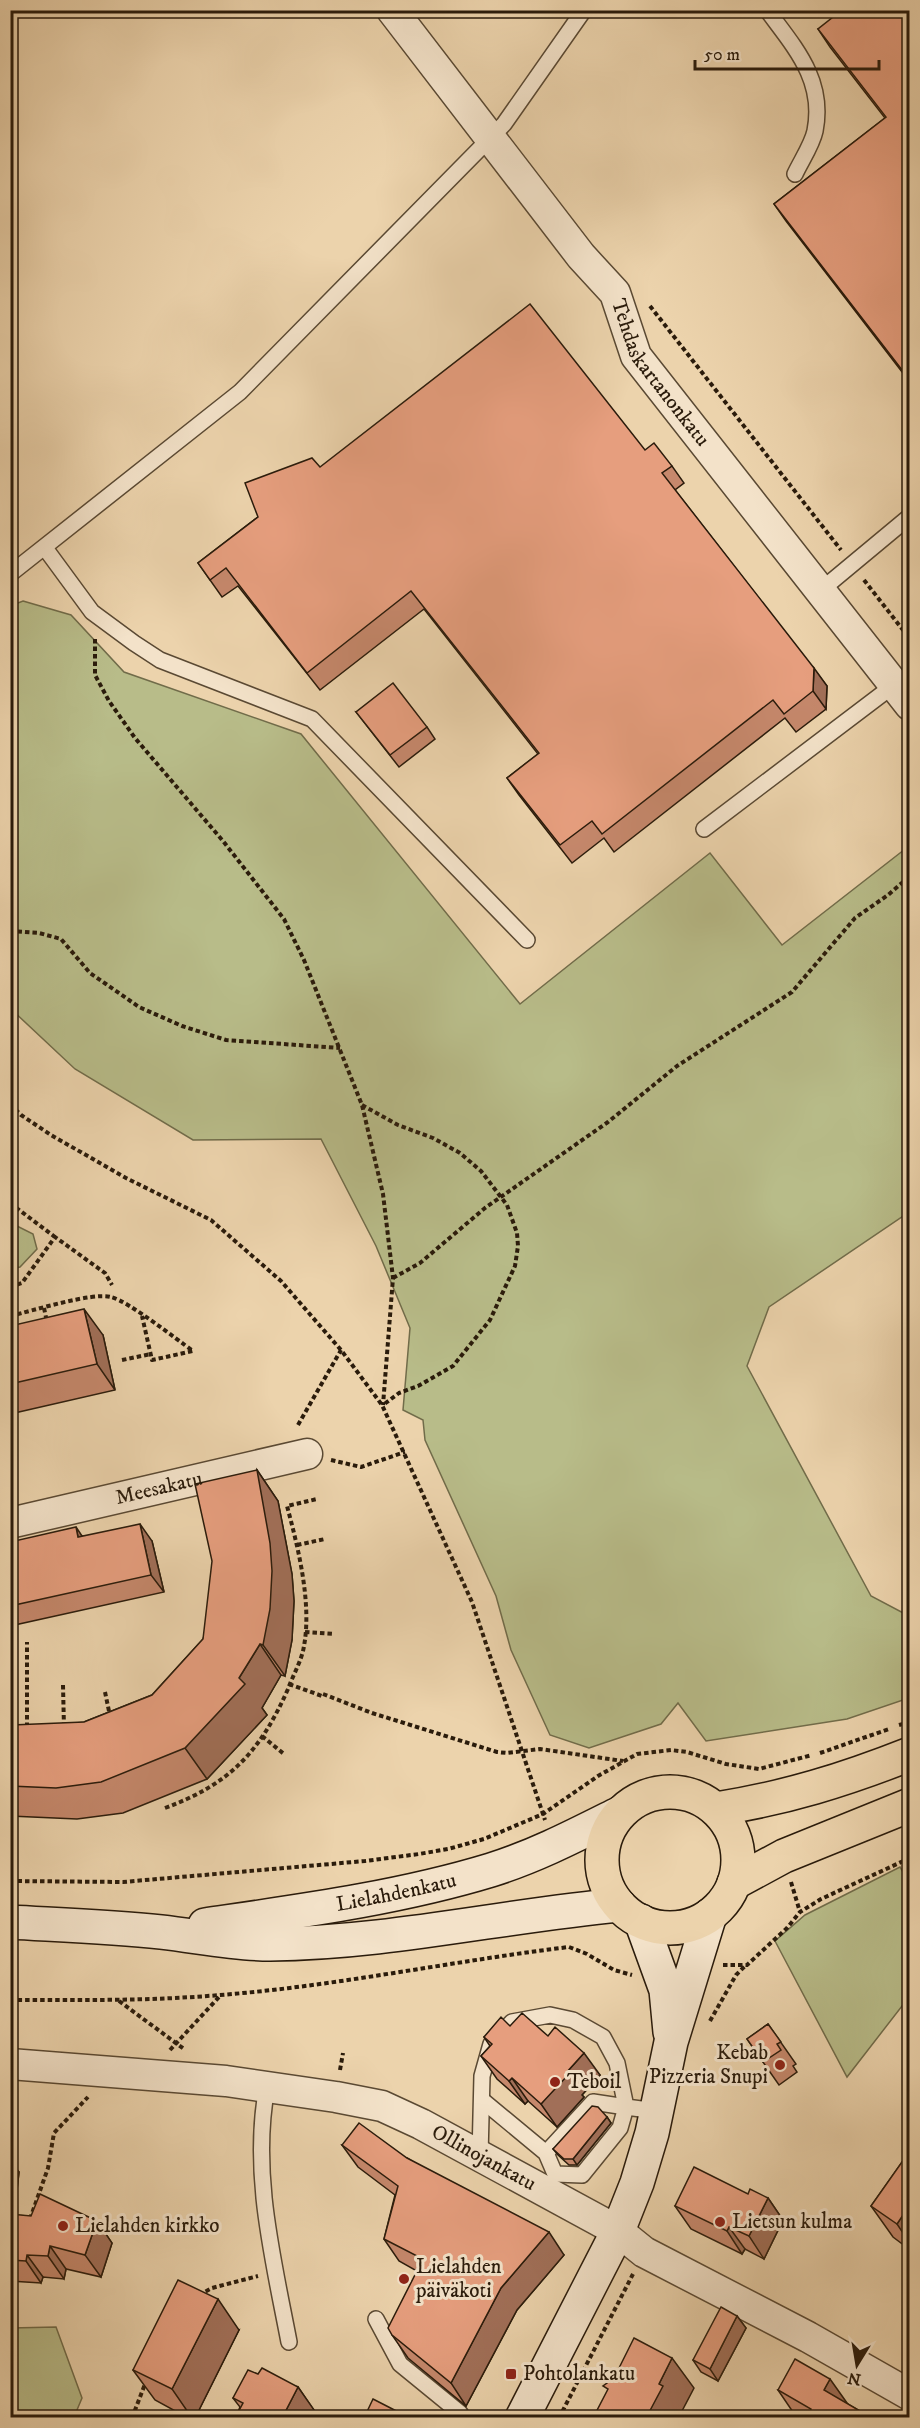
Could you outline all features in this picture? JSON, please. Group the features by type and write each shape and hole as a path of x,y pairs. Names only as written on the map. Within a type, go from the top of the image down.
{"main road":[{"path":"716,1809 806,1791 845,1779 909,1754"},
{"path":"630,1913 664,1928 676,1928 700,1922 728,1896 738,1871 737,1845 727,1822 716,1809 699,1798 687,1794 663,1792 640,1798 620,1813 612,1824 602,1851 605,1880 630,1913 661,1971 666,1990 671,2042"},
{"path":"734,1883 784,1856 909,1805"},
{"name":"Lielahdenkatu","path":"159,1932 317,1908 428,1886 492,1869 553,1846 620,1813"},
{"name":"Lielahdenkatu","path":"10,1922 159,1932 268,1944 350,1940 565,1910 630,1913"},
{"path":"522,2418 618,2230 637,2183 641,2109 671,2042 710,1915"}],"street":[{"name":"Tehdaskartanonkatu","path":"392,10 581,256 615,293 636,356 902,695"},
{"name":"Meesakatu","path":"10,1523 307,1454"},
{"name":"Ollinojankatu","path":"10,2064 226,2080 382,2106 480,2156 551,2183 618,2230 644,2252 808,2337 909,2395"}],"lane":[{"path":"767,10 801,56 817,97 814,133 795,174"},
{"path":"10,574 240,392 504,124 576,14"},
{"path":"820,591 909,518"},
{"path":"45,548 92,612 160,660 312,719 526,940"},
{"path":"704,829 902,695"},
{"path":"480,2156 482,2076 491,2044 513,2022 550,2015 573,2020 603,2037 641,2109"},
{"path":"267,2086 261,2117 260,2147 265,2211 288,2342"},
{"path":"482,2100 546,2153 551,2183 582,2175 620,2128 641,2109"},
{"path":"546,2153 592,2102 641,2109"},
{"path":"376,2319 400,2364 460,2413"}],"path":[{"path":"648,304 909,639"},
{"path":"92,612 95,637 95,675 109,701 135,738 223,841 284,919 304,960 362,1105 383,1194 393,1278 382,1406"},
{"path":"393,1278 420,1263 485,1208 608,1122 677,1066 792,992 855,918 888,895 909,876"},
{"path":"10,931 39,933 61,939 90,973 139,1007 182,1026 226,1040 340,1048"},
{"path":"10,1104 51,1135 126,1178 211,1220 281,1281 341,1350 382,1406 472,1602 553,1846"},
{"path":"362,1105 398,1125 433,1138 460,1153 481,1171 502,1197 513,1217 518,1246 515,1266 490,1320 453,1366 436,1378 399,1393 382,1406"},
{"path":"10,1203 105,1273 112,1285"},
{"path":"10,1287 22,1284 55,1237"},
{"path":"10,1316 108,1296 118,1300 142,1316 193,1351 152,1360 142,1316"},
{"path":"44,1308 48,1328"},
{"path":"298,1425 341,1350"},
{"path":"122,1359 151,1354"},
{"path":"361,1467 405,1452"},
{"path":"165,1808 197,1797 228,1776 249,1755 274,1719 304,1647 305,1632 304,1594 297,1545 287,1506 316,1499"},
{"path":"297,1545 326,1539"},
{"path":"305,1632 334,1634"},
{"path":"27,1642 27,1737"},
{"path":"290,1684 372,1713 497,1752 540,1749 622,1761"},
{"path":"63,1685 64,1738"},
{"path":"105,1692 112,1726"},
{"path":"10,1881 123,1882 376,1860 466,1845 543,1814 622,1761 637,1754 671,1750 687,1752 726,1764 759,1769 816,1754 909,1722"},
{"path":"262,1736 284,1754"},
{"path":"694,1965 747,1965 787,1928 800,1912 821,1899 909,1858"},
{"path":"565,1910 568,1947"},
{"path":"10,2000 119,2001 221,1995 316,1984 568,1947 587,1954 627,1975 661,1971"},
{"path":"119,2001 226,2080"},
{"path":"29,2227 30,2217 48,2168 54,2133 84,2103"},
{"path":"193,2298 212,2288 276,2271"},
{"path":"132,2418 147,2378"}],"green space":[{"path":"23,601 71,615 124,672 301,734 520,1004 710,853 782,945 909,846 909,1212 769,1307 747,1366 871,1596 909,1616 909,1698 847,1719 706,1741 678,1703 661,1724 589,1748 550,1735 511,1650 496,1596 425,1440 423,1420 403,1410 410,1328 376,1246 321,1139 193,1140 75,1069 11,1009 10,606"},
{"path":"11,1223 33,1234 37,1249 20,1267 11,1269"},
{"path":"900,1867 909,1882 909,1997 847,2077 775,1941 805,1915"},
{"path":"56,2327 82,2398 74,2417 11,2417 11,2328"}],"building":[{"path":"842,10 909,10 909,379 774,204 886,117 818,29"},
{"path":"530,304 645,450 654,443 672,466 662,473 814,668 813,691 784,714 773,700 602,834 592,821 560,845 507,778 539,753 411,591 307,673 226,568 210,580 198,563 258,517 245,483 312,458 320,467"},
{"path":"393,683 427,727 390,755 356,712"},
{"path":"84,1309 97,1364 10,1384 10,1326"},
{"path":"257,1470 270,1543 272,1571 270,1609 263,1645 260,1644 239,1678 245,1684 185,1748 101,1782 56,1788 10,1786 10,1731 12,1725 84,1722 152,1695 203,1639 212,1561 195,1484"},
{"path":"140,1524 151,1575 10,1606 10,1542 76,1527 78,1537"},
{"path":"522,2013 548,2036 555,2027 584,2053 566,2073 568,2075 541,2104 512,2078 509,2081 481,2056 492,2044 484,2037 501,2017 510,2026"},
{"path":"768,2024 781,2042 777,2044 781,2050 763,2062 747,2039"},
{"path":"592,2106 598,2107 607,2117 573,2159 564,2159 553,2149"},
{"path":"359,2123 407,2158 549,2232 501,2288 451,2383 392,2335 388,2328 423,2259 384,2239 398,2186 342,2145"},
{"path":"909,2152 909,2215 905,2212 897,2224 871,2206"},
{"path":"694,2167 748,2194 750,2189 768,2198 749,2236 729,2227 727,2231 675,2206"},
{"path":"40,2194 97,2221 85,2255 50,2246 48,2256 27,2255 26,2261 10,2260 10,2214 31,2216"},
{"path":"178,2280 218,2299 172,2389 133,2370"},
{"path":"721,2307 737,2316 710,2369 693,2360"},
{"path":"634,2338 672,2358 659,2384 663,2386 646,2418 593,2418 608,2389 603,2386 614,2378"},
{"path":"795,2359 830,2379 824,2390 872,2418 807,2418 811,2409 778,2390"},
{"path":"262,2368 298,2387 282,2418 235,2418 243,2403 233,2398 248,2370 258,2374"},
{"path":"373,2399 410,2418 364,2418"},
{"path":"885,2411 897,2418 881,2418"}],"place":[{"name":"Kebab Pizzeria Snupi","path":"780,2065"},
{"name":"Teboil","path":"555,2082"},
{"name":"Lietsun kulma","path":"720,2222"},
{"name":"Lielahden kirkko","path":"63,2226"},
{"name":"Lielahden päiväkoti","path":"404,2279"},
{"name":"Pohtolankatu","path":"511,2374"}]}
